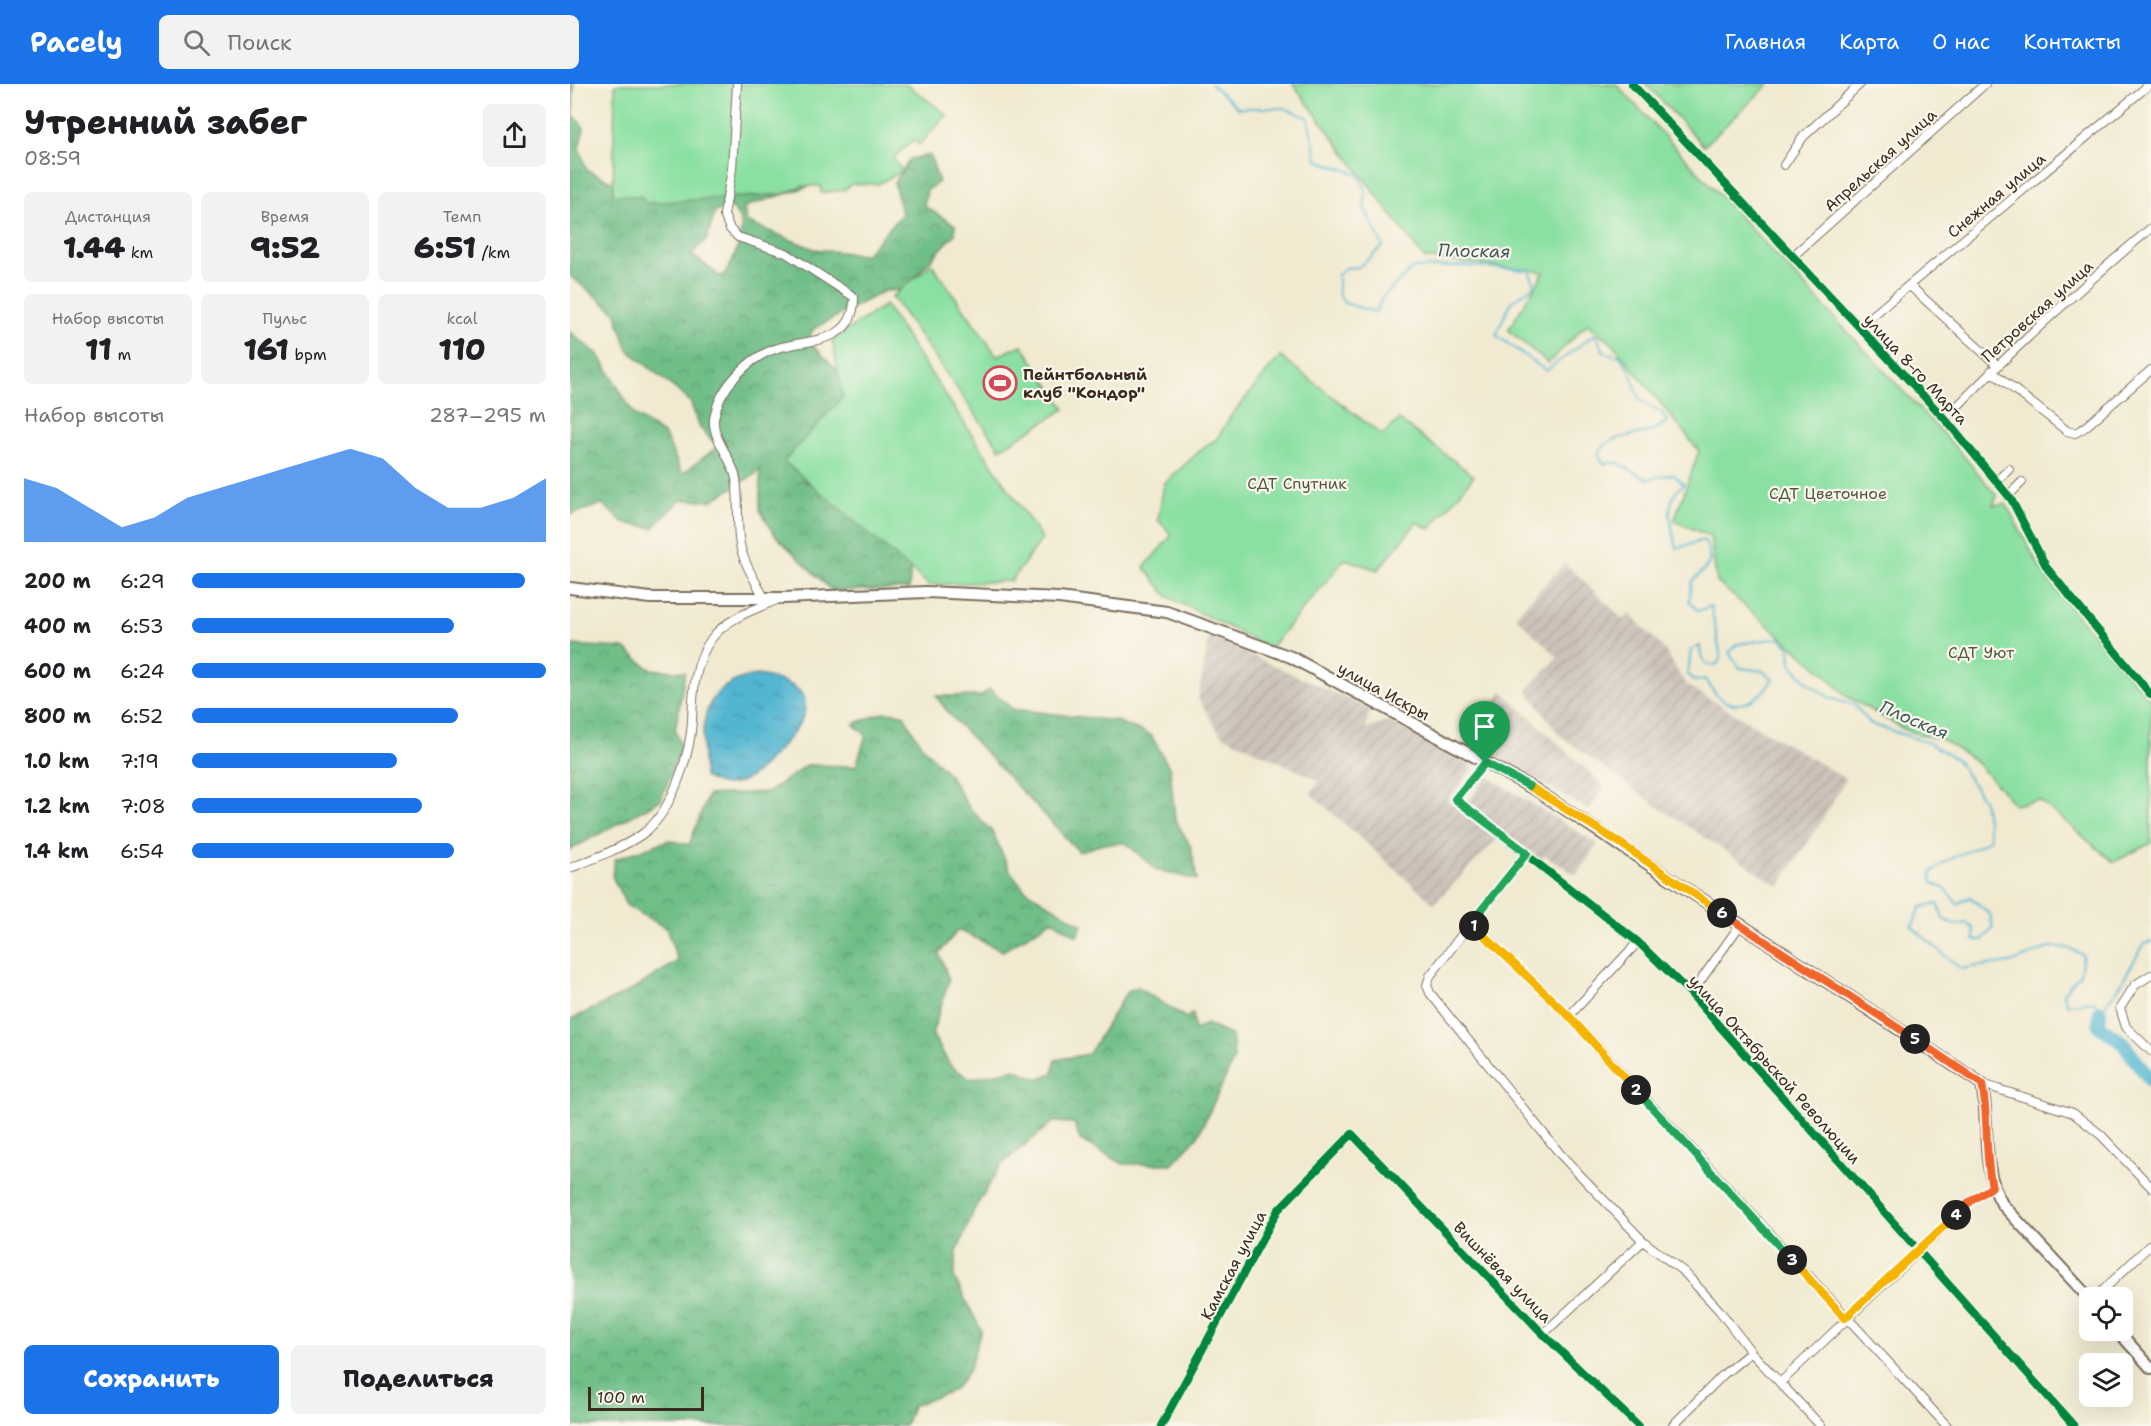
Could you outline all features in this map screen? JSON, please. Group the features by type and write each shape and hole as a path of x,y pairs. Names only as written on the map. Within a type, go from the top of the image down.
{"main road":[{"name":"улица Искры","path":"570,588 650,598 783,598 926,592 1059,598 1167,612 1291,657 1536,790 1969,1073 1982,1084"},
{"path":"1982,1084 1987,1108 1985,1152 1992,1187 2002,1204 2079,1287"},
{"path":"2127,1341 2151,1368"}],"street":[{"path":"736,84 732,169 724,215 729,229 738,237 786,254 854,297 854,312 838,332 814,343 775,349 745,366 725,389 714,420 723,450 735,473 740,502 739,540 747,566 764,597"},
{"name":"улица 8-го Марта","path":"1632,84 1945,419 2008,496 2047,568 2151,695"},
{"path":"1784,165 1803,137 1860,84"},
{"name":"Апрельская улица","path":"1793,256 1985,84"},
{"name":"Снежная улица","path":"1859,327 2150,84"},
{"name":"Петровская улица","path":"1945,419 1990,371 2054,310 2151,228"},
{"path":"1909,285 1997,365"},
{"path":"1990,371 2067,430 2075,433 2084,429 2151,370"},
{"path":"1996,482 2009,469"},
{"path":"2008,496 2022,482"},
{"path":"570,868 641,835 653,824 675,790 692,726 697,673 712,638 738,617 783,598"},
{"name":"улица Октябрьской Революции","path":"1485,763 1455,799 1638,942 1691,994 2074,1426"},
{"path":"1527,853 1430,976 1427,985 1430,993 1561,1155 1643,1241 1684,1272 1719,1310 1751,1352 1821,1426"},
{"path":"1471,923 1569,1016 1947,1426"},
{"path":"1691,994 1740,925"},
{"path":"1569,1016 1638,942"},
{"path":"2151,975 2135,985 2120,1008 2126,1027 2151,1051"},
{"path":"1982,1084 2073,1113 2101,1136 2151,1187"},
{"name":"Вишнёвая улица","path":"1352,1134 1543,1334 1638,1426"},
{"name":"Камская улица","path":"1161,1426 1278,1210 1352,1134"},
{"path":"1780,1383 1845,1318 1971,1201 1992,1187"},
{"path":"1543,1334 1643,1241"},
{"path":"2106,1287 2151,1244"},
{"path":"1672,1426 1724,1374 1751,1352"}],"shaded area":[{"path":"1565,563 1624,620 1630,614 1664,649 1686,685 1846,779 1779,886 1661,809 1559,735 1527,690 1558,657 1515,616"},
{"path":"1209,636 1370,709 1366,729 1389,721 1470,765 1472,768 1447,800 1498,838 1434,904 1310,793 1320,781 1220,734 1198,698"},
{"path":"1502,691 1605,787 1589,810 1468,742"},
{"path":"1487,776 1598,844 1576,875 1545,855 1541,859 1466,805"}],"green space":[{"path":"570,84 574,84 573,114 584,128 579,148 587,170 613,182 643,165 759,165 807,187 744,207 746,222 814,249 865,255 902,214 894,183 910,159 930,155 939,182 927,190 924,206 955,225 955,234 903,290 884,291 813,329 808,340 856,390 799,466 805,482 845,492 912,550 909,589 832,591 775,535 760,510 760,471 711,501 680,500 653,528 624,523 602,504 570,515 570,332 599,355 634,415 665,435 682,474 718,446 700,428 690,401 628,350 615,312 570,276","holes":["731,206 741,223 741,229 733,260 721,277 691,254 707,239 715,212"]},
{"path":"615,84 906,84 947,115 919,145 914,140 893,158 902,171 878,184 851,184 844,190 821,193 821,186 802,186 783,194 645,203 641,196 613,195"},
{"name":"СДТ Цветочное","path":"1293,84 1616,84 1961,453 1997,496 1993,505 2006,504 2040,568 2061,597 2151,701 2151,843 2114,862 2039,800 2015,805 1974,760 1943,740 1907,731 1846,696 1824,673 1717,582 1710,536 1674,521 1699,451 1612,343 1587,324 1548,363 1508,330 1544,272 1424,258"},
{"path":"1646,84 1769,84 1704,146"},
{"name":"Пейнтбольный клуб \"Кондор\"","path":"932,264 997,356 1022,345 1065,409 1000,449 892,297"},
{"path":"885,305 1042,539 1011,581 929,585 784,461 843,397 832,340"},
{"name":"СДТ Спутник","path":"1280,356 1382,435 1399,420 1474,476 1430,529 1417,522 1378,570 1345,559 1270,648 1168,597 1144,567 1172,535 1158,520 1164,484 1205,446 1217,439 1230,417"},
{"path":"570,645 624,648 650,669 685,672 675,731 681,747 661,800 570,850"},
{"path":"990,689 1012,709 1116,721 1151,735 1170,769 1175,819 1191,847 1197,880 1157,870 1126,843 1103,844 1079,852 949,714 936,696 981,696"},
{"path":"885,712 903,714 921,745 950,776 968,806 993,833 1010,871 1024,889 1082,925 1077,936 1052,920 1003,951 958,930 939,953 949,980 932,1034 950,1065 970,1079 1015,1069 1037,1079 1053,1073 1055,1060 1089,1054 1127,991 1138,987 1186,1018 1193,1013 1194,1031 1206,1024 1232,1036 1234,1059 1198,1136 1172,1164 1123,1164 1080,1140 1074,1123 1053,1122 1001,1165 975,1208 957,1252 954,1277 981,1330 969,1370 955,1390 912,1406 905,1426 570,1426 570,1020 632,990 678,961 666,928 626,905 612,876 615,859 669,840 689,845 708,795 768,792 807,765 856,766 866,735 853,724"}],"water":[{"path":"757,675 789,684 799,691 804,698 805,708 802,719 782,746 750,777 735,784 726,785 704,777 704,726 707,711 713,699 723,688 737,680"}],"waterway":[{"name":"Плоская","path":"1211,84 1238,108 1284,108 1308,118 1317,160 1358,174 1366,190 1364,207 1383,246 1359,267 1345,268 1338,275 1338,293 1344,303 1375,312 1383,297 1413,268 1461,266 1529,270 1535,285 1511,302 1496,335 1546,371 1595,334 1605,353 1620,356 1630,371 1640,400 1661,412 1667,421 1650,431 1612,440 1598,454 1604,464 1616,462 1647,479 1673,474 1684,484 1673,498 1670,514 1672,531 1677,548 1704,540 1710,559 1703,572 1692,581 1689,601 1698,611 1711,606 1721,658 1716,665 1707,665 1701,656 1700,646 1691,650 1688,674 1695,681 1706,679 1713,691 1721,699 1730,703 1748,702 1757,697 1773,679 1763,671 1740,668 1729,653 1737,644 1780,638 1790,647 1791,664 1809,684 1830,698 1854,705 1871,724 1929,743 1957,760 1984,801 1990,839 1937,867 1931,873 1932,883 1946,889 1957,904 1970,897 1990,914 1993,928 1982,940 1974,940 1974,929 1967,923 1956,925 1943,919 1938,904 1921,907 1912,927 1961,969 2014,962 2051,948 2071,949 2083,955 2080,974 2063,993 2067,1005 2094,1001 2100,1011 2119,987 2144,944 2151,942"},
{"name":"Плоская","path":"2100,1011 2099,1026 2122,1042 2151,1081"}],"cycle path":[{"path":"1632,84 1945,419 2011,499 2047,568 2151,695"},
{"path":"1485,763 1455,799 1638,942 1691,994 2074,1426"},
{"path":"1161,1426 1278,1210 1352,1134 1543,1334 1638,1426"}],"place":[{"name":"Пейнтбольный клуб \"Кондор\"","path":"1000,383"}],"route":[{"path":"1485,763 1536,790 1617,841 1740,925 1969,1073 1982,1084 1987,1108 1985,1152 1992,1187 1971,1201 1845,1318 1569,1016 1471,923 1527,853 1455,799 1485,763"}],"park label":[{"name":"СДТ Уют","path":"1981,652"}]}
